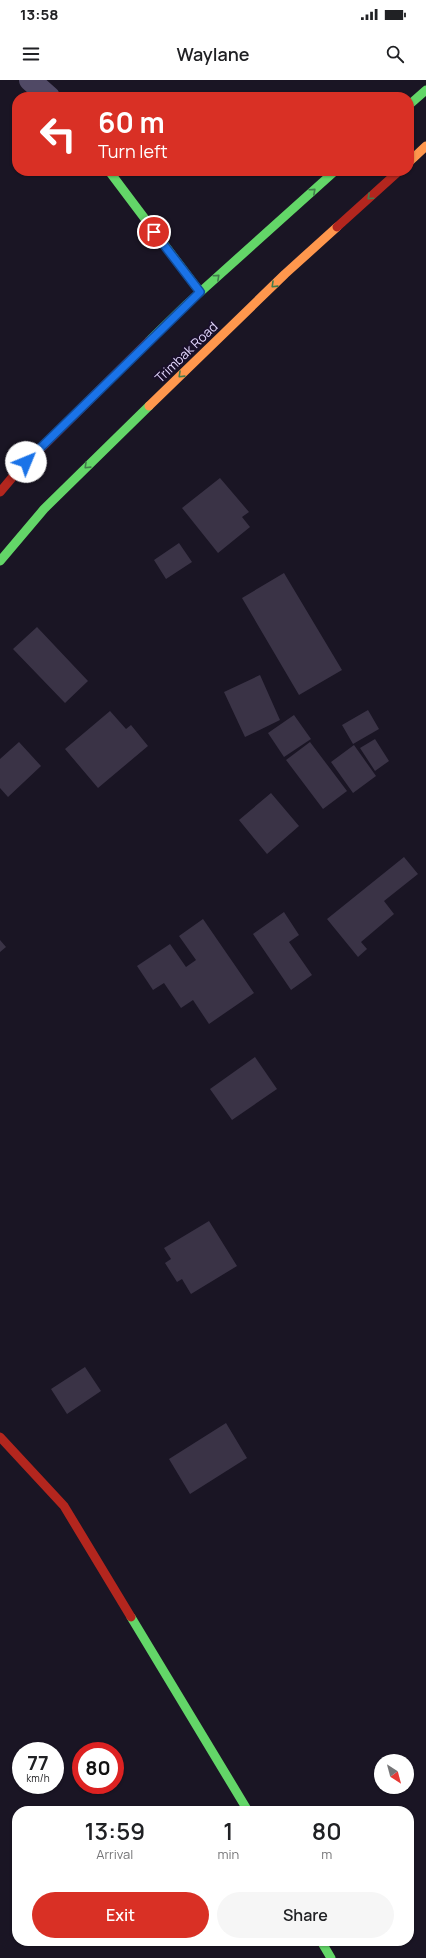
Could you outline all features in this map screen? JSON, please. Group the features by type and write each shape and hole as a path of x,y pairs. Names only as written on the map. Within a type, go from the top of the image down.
{"main road":[{"path":"414,101 426,90"},
{"path":"414,157 426,146"},
{"path":"113,176 200,292"},
{"path":"0,492 16,473 200,292 330,176"},
{"name":"Trimbak Road","path":"0,561 49,503 285,274 393,176"},
{"path":"0,1437 64,1506 245,1806"},
{"path":"324,1946 331,1958"}],"street":[{"path":"30,80 43,92"}],"building":[{"path":"220,478 249,512 242,517 250,527 218,553 182,508"},
{"path":"179,543 192,562 166,579 154,560"},
{"path":"284,573 342,670 299,695 242,598"},
{"path":"37,627 88,681 65,703 13,649"},
{"path":"260,675 280,720 245,737 224,692"},
{"path":"368,710 379,729 353,744 342,725"},
{"path":"110,711 126,729 131,725 148,746 98,788 65,749"},
{"path":"294,715 311,739 284,757 268,733"},
{"path":"375,739 389,761 375,771 360,748"},
{"path":"19,742 41,766 8,797 0,788 0,759"},
{"path":"310,742 347,791 323,809 286,760"},
{"path":"354,745 376,776 353,793 331,762"},
{"path":"271,793 299,826 267,854 239,820"},
{"path":"404,857 418,874 384,901 394,914 361,942 367,949 358,957 327,919"},
{"path":"284,912 299,935 289,942 312,975 291,990 253,934"},
{"path":"203,919 254,993 209,1024 193,1000 181,1008 164,983 153,990 137,966 170,944 186,967 196,960 179,936"},
{"path":"0,940 6,947 0,952"},
{"path":"255,1057 277,1089 232,1120 210,1089"},
{"path":"209,1221 237,1266 191,1294 182,1279 177,1282 165,1263 171,1259 164,1248"},
{"path":"85,1367 101,1391 67,1414 51,1389"},
{"path":"226,1423 247,1458 190,1494 169,1459"}],"traffic: fast":[{"path":"414,101 426,90"},
{"path":"113,176 200,292"},
{"path":"149,341 187,304 329,176"},
{"path":"0,561 44,509 149,406"},
{"path":"131,1617 245,1806"},
{"path":"324,1946 331,1958"}],"traffic: slow":[{"path":"414,157 426,146"},
{"path":"149,406 285,274 337,227"}],"traffic: jam":[{"path":"337,227 393,176"},
{"path":"0,492 16,473 149,341"},
{"path":"0,1437 64,1506 131,1617"}],"route":[{"path":"26,462 200,292 154,232"}]}
